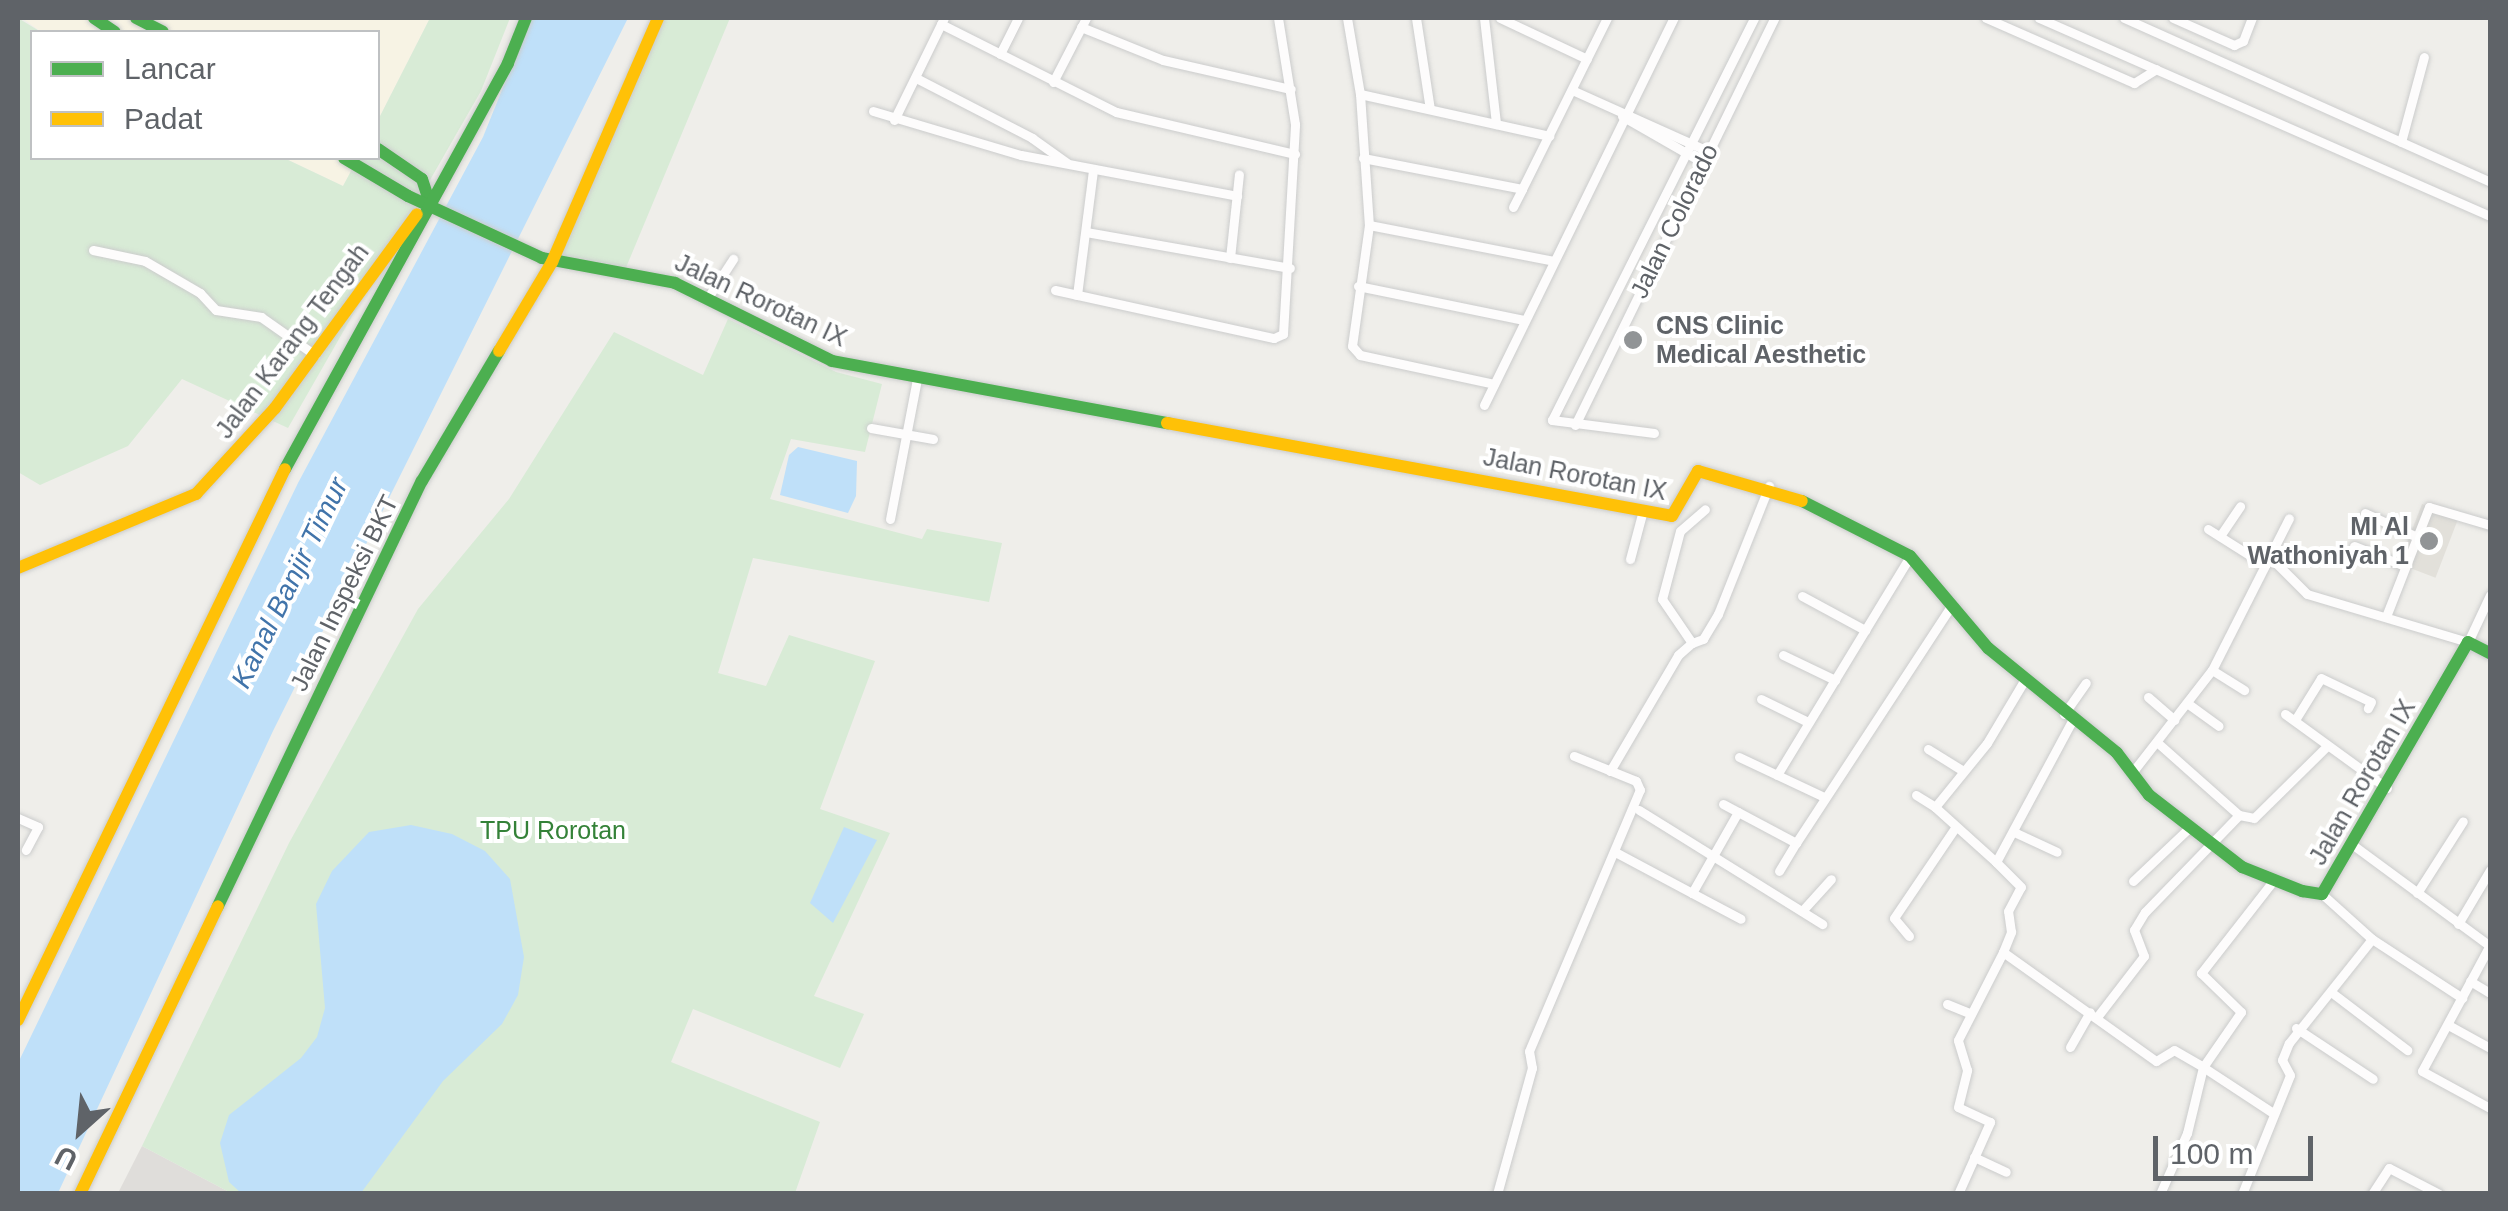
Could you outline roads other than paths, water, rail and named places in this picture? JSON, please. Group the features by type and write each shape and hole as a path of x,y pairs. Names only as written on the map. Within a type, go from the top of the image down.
{"street":[{"path":"94,18 114,27"},
{"path":"136,18 159,30"},
{"path":"18,1020 267,502 526,18"},
{"name":"Jalan Inspeksi BKT","path":"80,1194 422,481 547,260 658,18"},
{"path":"1000,54 1018,18"},
{"path":"1055,290 1278,338 1286,326 1296,154 1291,89 1277,18"},
{"path":"1346,18 1360,94 1369,224 1351,343 1356,352 1494,384"},
{"path":"1416,18 1430,109"},
{"path":"1484,18 1496,124"},
{"path":"1500,18 1587,59"},
{"path":"1512,207 1607,18"},
{"path":"1484,405 1622,114 1674,18"},
{"name":"Jalan Colorado","path":"1754,18 1552,420 1575,426 1774,18"},
{"path":"1990,18 2138,84 2156,69"},
{"path":"2038,18 2490,216"},
{"path":"2124,18 2490,182"},
{"path":"2173,18 2234,45 2243,42 2252,18"},
{"path":"894,120 942,21 1116,112 1296,154"},
{"path":"1053,82 1083,22 1163,60 1291,89"},
{"path":"2401,142 2424,57"},
{"path":"916,78 1032,138 1069,165"},
{"path":"1572,90 1708,150"},
{"path":"1360,94 1550,136"},
{"path":"873,112 1069,165 1237,196"},
{"path":"1622,114 1702,162"},
{"path":"1702,121 1719,129"},
{"path":"380,151 422,180 429,201"},
{"path":"1363,158 1522,190"},
{"name":"Jalan Rorotan IX","path":"348,160 547,260 647,274 707,299 831,361 1643,510 1678,514 1698,471 1769,486 1860,526 1910,556 1950,608 2024,681 2117,753 2131,774 2188,828 2273,881 2322,894 2387,788 2468,642"},
{"path":"1077,296 1093,170"},
{"path":"1230,258 1239,174"},
{"name":"Jalan Karang Tengah","path":"18,568 196,494 247,443 311,352 429,201"},
{"path":"1369,224 1554,261"},
{"path":"1086,232 1290,268"},
{"path":"93,250 145,260 200,293 216,310 261,317 311,352"},
{"path":"707,299 733,259"},
{"path":"1358,286 1523,320"},
{"path":"890,520 917,379"},
{"path":"1575,426 1654,433"},
{"path":"872,428 933,439"},
{"path":"1610,771 1678,654 1718,614 1769,486"},
{"path":"2220,536 2240,506"},
{"path":"2387,614 2430,506 2490,526"},
{"path":"1692,644 1662,599 1680,531 1705,509"},
{"path":"1630,559 1643,510"},
{"path":"2365,514 2417,537"},
{"path":"2131,774 2159,744 2212,670 2288,518"},
{"path":"2208,530 2268,561 2306,594 2387,614 2468,642 2490,654"},
{"path":"2354,546 2406,566"},
{"path":"1778,774 1910,556"},
{"path":"1802,596 1865,630"},
{"path":"2468,642 2490,596"},
{"path":"1779,872 1824,797 1950,608"},
{"path":"1783,654 1835,680"},
{"path":"2212,670 2244,690"},
{"path":"2295,720 2321,678 2371,702 2368,708"},
{"path":"1935,807 1961,770 1987,743 2024,681"},
{"path":"1996,862 2086,683"},
{"path":"2148,696 2174,720"},
{"path":"1761,699 1808,722"},
{"path":"2187,703 2220,726"},
{"path":"2284,714 2387,788"},
{"path":"2159,744 2240,815 2254,818 2326,746"},
{"path":"1928,748 1961,770"},
{"path":"1498,1194 1532,1068 1529,1051 1640,790 1638,782 1574,756"},
{"path":"1739,757 1824,797"},
{"path":"1916,794 2021,887 2008,911 2012,932 1969,1013 1957,1045 1967,1070 1958,1107 1990,1122 1958,1194"},
{"path":"1722,804 1796,843"},
{"path":"1639,810 1822,924"},
{"path":"1692,892 1738,812"},
{"path":"2070,1047 2144,956 2134,930 2145,912 2240,815"},
{"path":"18,818 38,827 26,850"},
{"path":"2417,893 2463,821"},
{"path":"1909,936 1894,918 1955,828"},
{"path":"2133,881 2188,828"},
{"path":"2014,832 2058,852"},
{"path":"2352,845 2487,943 2450,1026 2422,1071 2490,1108"},
{"path":"1617,853 1741,919"},
{"path":"2458,924 2490,870"},
{"path":"1802,911 1830,879"},
{"path":"2160,1194 2187,1133 2203,1067 2241,1012 2201,973 2273,881"},
{"path":"2322,894 2372,938 2462,998"},
{"path":"2242,1194 2290,1076 2282,1057 2296,1028 2331,992 2372,938"},
{"path":"2003,952 2157,1062 2174,1050 2274,1113"},
{"path":"2470,981 2490,993"},
{"path":"2331,992 2406,1050"},
{"path":"1947,1004 1969,1013"},
{"path":"2450,1026 2490,1048"},
{"path":"2296,1028 2373,1078"},
{"path":"1974,1158 2006,1172"},
{"path":"2372,1194 2389,1168 2422,1190 2438,1194"}],"water":[{"name":"Kanal Banjir Timur","path":"531,18 628,18 273,731 58,1193 18,1193 18,1063 298,483 483,137"},
{"path":"798,447 857,461 856,496 848,513 780,495 789,455"},
{"path":"411,825 452,834 485,851 510,879 524,957 518,995 502,1024 443,1081 361,1193 241,1193 229,1182 220,1143 229,1115 301,1058 317,1037 325,1008 316,904 332,871 369,832"},
{"path":"844,827 877,840 833,923 810,903"}],"place":[{"name":"CNS Clinic Medical Aesthetic","path":"1633,340"},
{"name":"MI Al Wathoniyah 1","path":"2429,541"}],"park label":[{"name":"TPU Rorotan","path":"553,830"}]}
